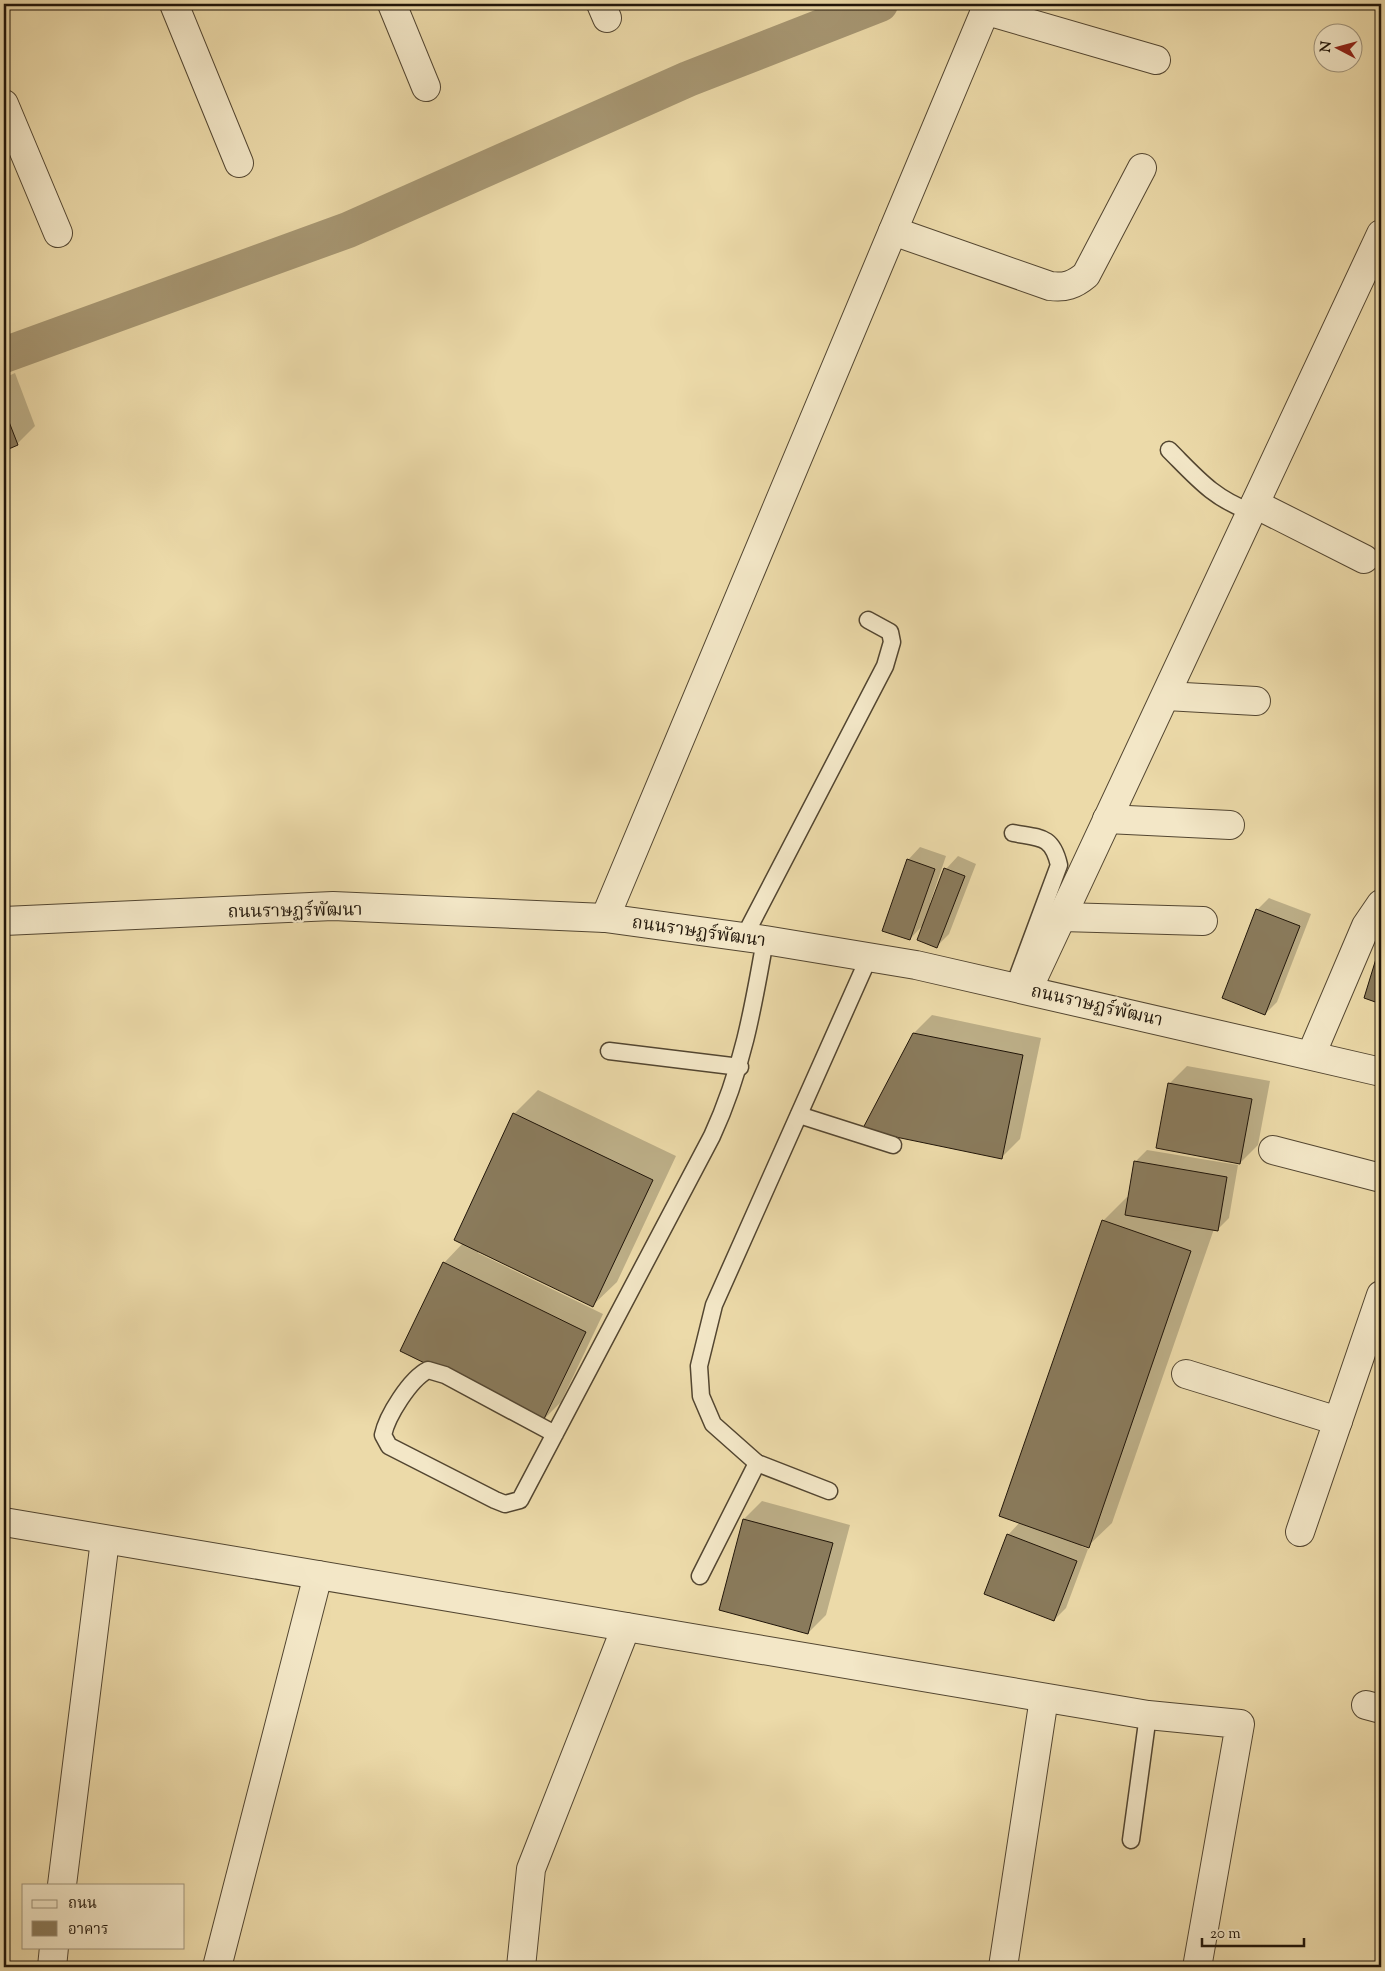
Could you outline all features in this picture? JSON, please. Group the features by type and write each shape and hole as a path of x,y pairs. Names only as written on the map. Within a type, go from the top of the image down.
{"street":[{"path":"174,4 239,163"},
{"path":"392,4 426,87"},
{"path":"606,918 986,7 1156,60"},
{"path":"4,104 58,233"},
{"path":"893,231 1050,286 1064,288 1077,283 1086,275 1142,168"},
{"path":"1021,987 1062,917 1381,234"},
{"path":"1253,508 1364,559"},
{"path":"1166,696 1256,701"},
{"path":"1107,819 1230,825"},
{"path":"1311,1055 1366,926 1381,904"},
{"name":"ถนนราษฏร์พัฒนา","path":"4,921 333,906 606,918 755,938 869,957 1021,987 1381,1072"},
{"path":"1062,917 1203,921"},
{"path":"1273,1150 1381,1178"},
{"path":"1300,1532 1381,1294"},
{"path":"1186,1374 1338,1421"},
{"path":"4,1522 1148,1715 1240,1724 1198,1962"},
{"path":"62,1884 105,1540"},
{"path":"217,1967 318,1576"},
{"path":"521,1967 531,1868 626,1627"},
{"path":"1003,1967 1044,1698"},
{"path":"52,1967 54,1948"}],"lane":[{"path":"1169,450 1210,491 1229,504 1253,508"},
{"path":"555,1434 445,1375 428,1370 418,1375 386,1423 383,1435 389,1446 506,1504 520,1500 555,1434 712,1136 726,1105 740,1067 751,1024 755,938 885,666 892,642 890,632 868,620"},
{"path":"1013,833 1044,839 1056,848 1059,865 1021,987"},
{"path":"829,1491 757,1463 714,1424 701,1396 699,1366 714,1305 869,957"},
{"path":"609,1051 740,1067"},
{"path":"799,1115 893,1145"},
{"path":"700,1576 757,1463"},
{"path":"1131,1840 1148,1715"}],"building":[{"path":"4,409 18,445 4,451"},
{"path":"907,859 935,869 910,940 882,931"},
{"path":"944,868 965,876 937,948 917,940"},
{"path":"1256,909 1300,926 1265,1015 1222,998"},
{"path":"1379,949 1381,950 1381,1004 1364,998"},
{"path":"913,1033 1023,1055 1002,1159 862,1130"},
{"path":"1168,1083 1252,1099 1240,1164 1156,1148"},
{"path":"513,1113 653,1180 593,1307 454,1240"},
{"path":"1134,1161 1227,1177 1218,1231 1125,1215"},
{"path":"1102,1220 1191,1251 1089,1548 999,1516"},
{"path":"443,1262 586,1332 543,1421 400,1351"},
{"path":"743,1519 833,1543 808,1634 719,1610"},
{"path":"1007,1534 1077,1561 1054,1621 984,1594"}],"waterway":[{"path":"4,355 348,230 688,79 880,4"}]}
